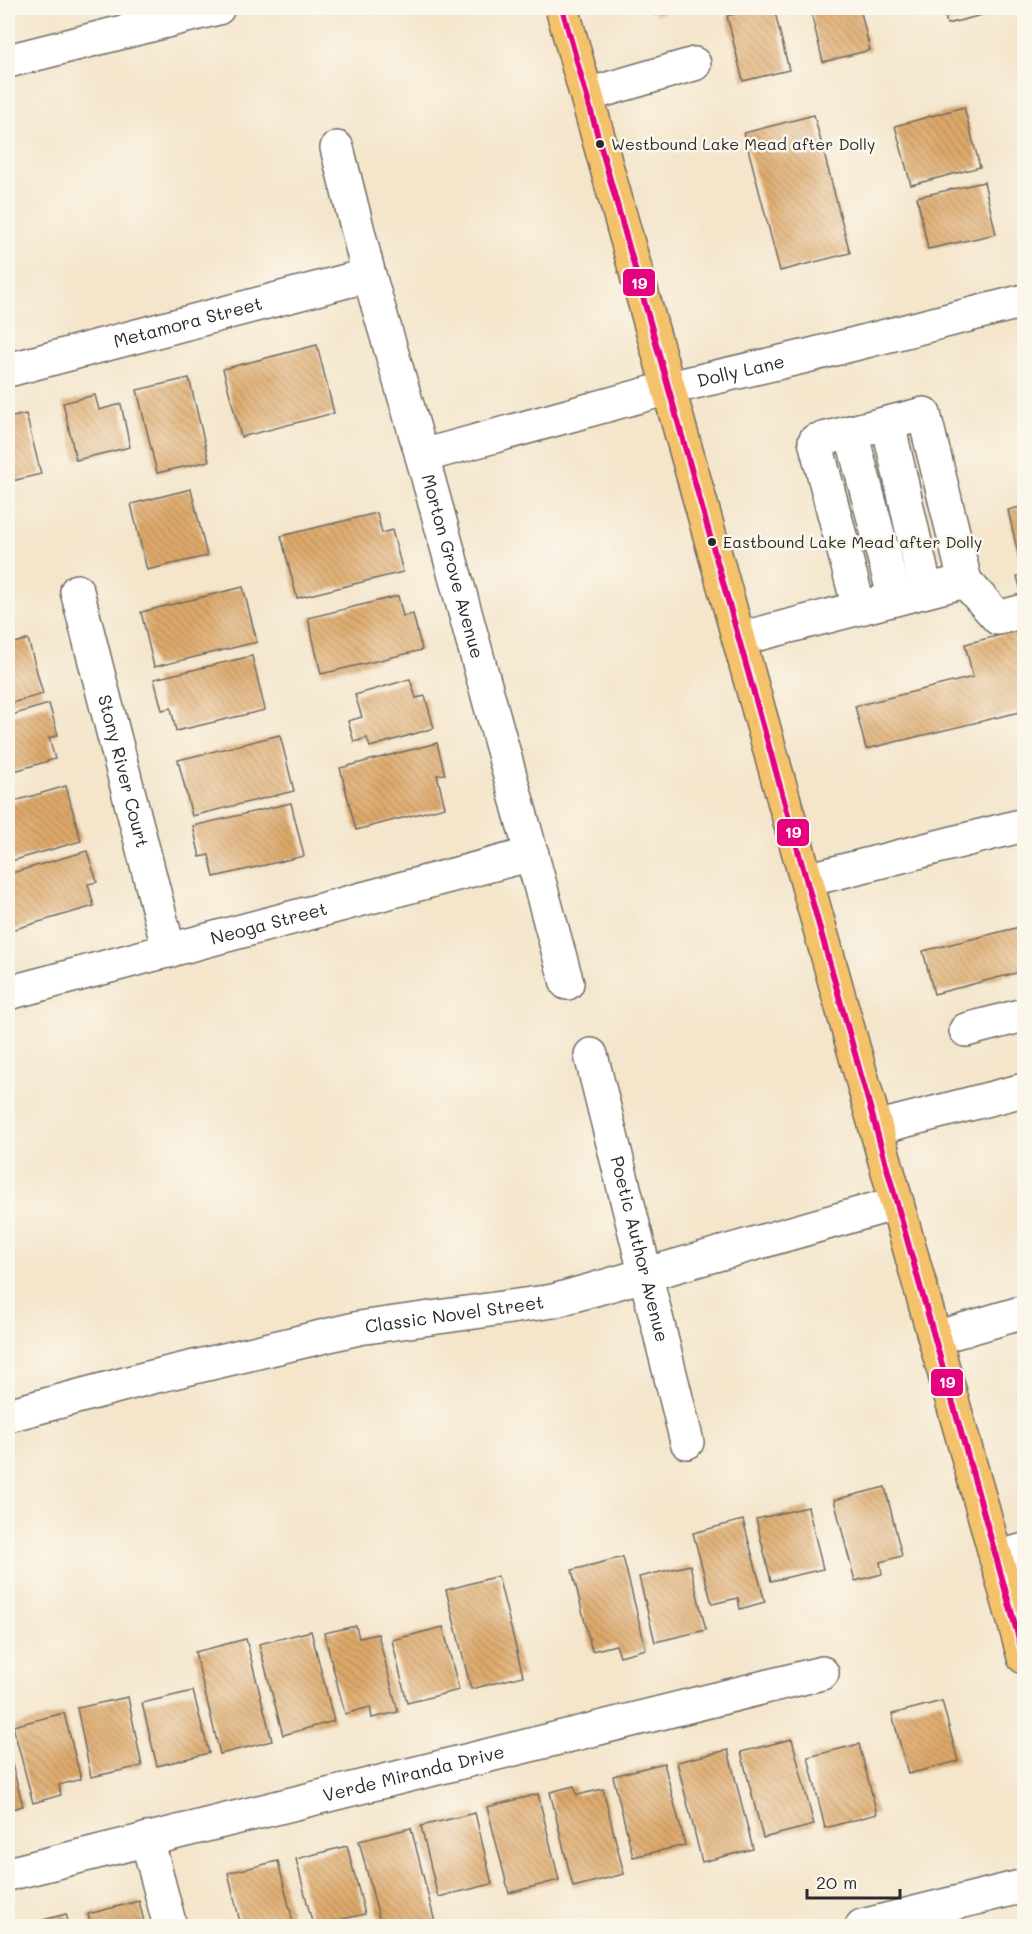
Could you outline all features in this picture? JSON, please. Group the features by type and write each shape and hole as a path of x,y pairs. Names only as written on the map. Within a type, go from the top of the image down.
{"main road":[{"path":"562,8 935,1338 1010,1554 1024,1657"}],"street":[{"path":"8,61 218,8"},
{"path":"586,95 694,64"},
{"name":"Morton Grove Avenue","path":"338,148 369,275 422,456 567,983"},
{"name":"Metamora Street","path":"8,370 369,275"},
{"name":"Dolly Lane","path":"422,456 669,388 1024,301"},
{"path":"859,608 815,441 924,414 965,581 998,618 1024,611"},
{"path":"888,423 911,595"},
{"path":"851,432 911,595"},
{"path":"739,639 965,581"},
{"name":"Stony River Court","path":"77,591 169,951"},
{"path":"807,880 1024,825"},
{"name":"Neoga Street","path":"8,993 532,854"},
{"path":"966,1030 1024,1015"},
{"name":"Poetic Author Avenue","path":"591,1055 687,1442"},
{"path":"876,1128 1024,1090"},
{"name":"Classic Novel Street","path":"8,1415 148,1378 359,1328 553,1301 897,1203"},
{"path":"935,1338 1024,1312"},
{"name":"Verde Miranda Drive","path":"8,1874 822,1673"},
{"path":"147,1839 170,1926"},
{"path":"862,1926 1024,1886"}],"building":[{"path":"653,8 681,8 655,15"},
{"path":"761,8 774,8 789,70 743,81 727,16"},
{"path":"810,8 860,8 870,50 823,62"},
{"path":"943,8 1009,8 947,24"},
{"path":"964,107 980,167 911,185 895,126"},
{"path":"814,115 850,253 780,271 744,133"},
{"path":"984,182 996,234 928,249 917,197"},
{"path":"317,345 334,413 241,437 223,369"},
{"path":"189,378 209,461 157,473 137,390"},
{"path":"95,395 99,410 121,404 130,447 76,460 63,403"},
{"path":"26,414 41,474 8,482 8,418"},
{"path":"191,489 207,556 147,570 131,504"},
{"path":"1024,506 1024,603 1017,576 1023,575 1008,510"},
{"path":"377,513 382,533 392,530 403,572 297,598 281,536"},
{"path":"243,587 257,642 154,667 141,612"},
{"path":"398,596 403,616 413,614 422,650 321,674 308,618"},
{"path":"1024,629 1024,711 866,749 855,706 973,677 965,644"},
{"path":"28,639 43,694 8,704 8,645"},
{"path":"252,656 265,710 176,731 171,708 162,710 154,679"},
{"path":"410,679 416,698 425,696 434,728 370,747 367,738 354,742 348,721 362,717 355,695"},
{"path":"49,704 58,735 49,738 55,759 8,773 8,716"},
{"path":"280,735 294,791 192,816 178,760"},
{"path":"437,743 445,774 437,775 445,807 356,830 340,768"},
{"path":"66,786 81,841 8,862 8,803"},
{"path":"291,803 304,856 214,877 209,855 200,857 193,826"},
{"path":"87,851 97,882 88,884 94,906 8,931 8,874"},
{"path":"1024,926 1024,971 934,994 923,951"},
{"path":"885,1487 902,1556 880,1562 882,1574 855,1581 834,1500"},
{"path":"808,1507 823,1569 771,1581 756,1519"},
{"path":"743,1520 765,1602 740,1609 738,1598 712,1604 693,1533"},
{"path":"623,1557 646,1649 620,1656 616,1645 592,1651 572,1570"},
{"path":"690,1565 706,1630 655,1642 639,1577"},
{"path":"498,1576 523,1676 471,1689 446,1590"},
{"path":"356,1626 359,1638 378,1634 398,1712 372,1718 370,1707 345,1714 324,1633"},
{"path":"443,1627 459,1690 407,1703 392,1640"},
{"path":"311,1631 334,1721 283,1735 259,1644"},
{"path":"246,1639 272,1741 220,1754 195,1652"},
{"path":"193,1691 209,1753 157,1766 142,1703"},
{"path":"128,1697 142,1766 91,1777 77,1708"},
{"path":"942,1701 958,1761 908,1774 892,1714"},
{"path":"64,1713 81,1779 59,1785 61,1795 33,1803 13,1726"},
{"path":"792,1739 814,1825 763,1838 741,1752"},
{"path":"859,1744 877,1814 825,1828 808,1757"},
{"path":"8,1749 23,1806 8,1810"},
{"path":"728,1750 753,1849 702,1862 677,1762"},
{"path":"664,1763 685,1845 633,1857 613,1776"},
{"path":"574,1786 577,1795 603,1789 624,1874 573,1887 550,1792"},
{"path":"538,1794 559,1880 509,1893 487,1807"},
{"path":"475,1813 492,1884 438,1897 421,1826"},
{"path":"411,1828 436,1926 381,1926 359,1841"},
{"path":"347,1846 365,1914 313,1926 296,1859"},
{"path":"278,1861 294,1926 241,1926 228,1873"},
{"path":"139,1901 145,1926 91,1926 88,1914"},
{"path":"66,1914 69,1926 20,1926"}],"transit line":[{"name":"19","path":"562,8 1024,1657"}],"place":[{"name":"Westbound Lake Mead after Dolly","path":"600,144"},
{"name":"Eastbound Lake Mead after Dolly","path":"712,542"}]}
